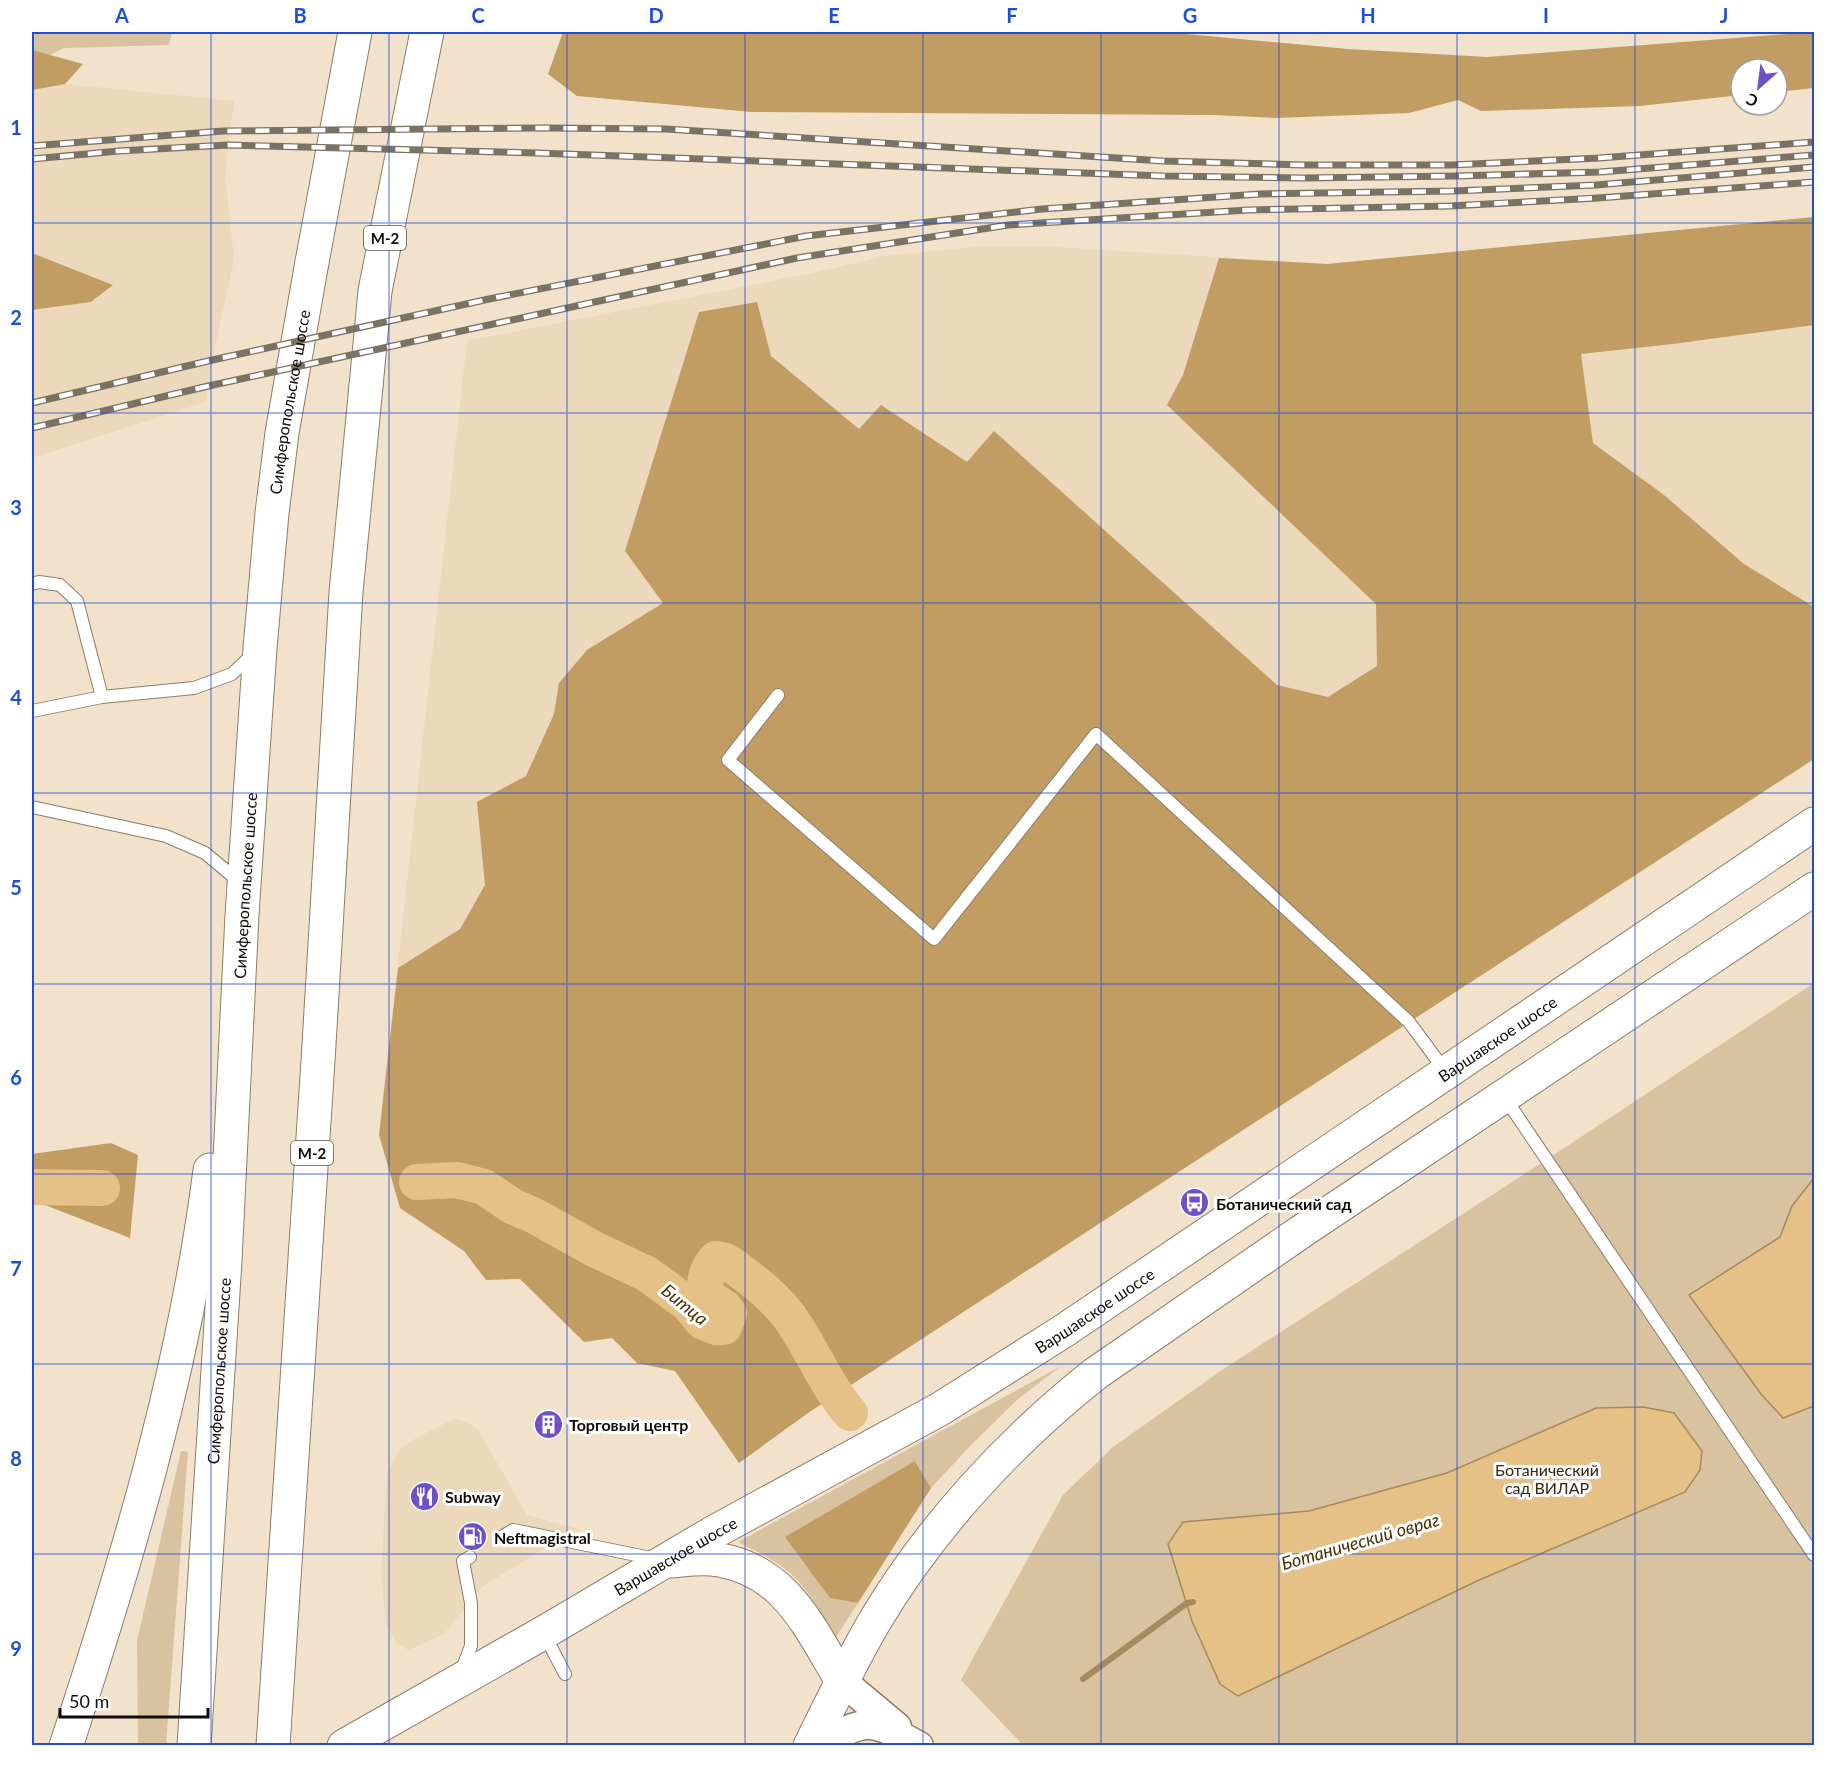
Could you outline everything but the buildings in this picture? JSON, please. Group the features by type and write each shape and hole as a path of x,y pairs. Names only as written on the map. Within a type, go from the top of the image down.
{"main road":[{"name":"Симферопольское шоссе","path":"194,1746 225,1261 243,901 260,648 272,513 282,433 355,32"},
{"name":"М-2","path":"273,1746 346,592 375,291 427,32"},
{"name":"Варшавское шоссе","path":"344,1746 543,1634 716,1531 940,1409 1072,1325 1815,824"},
{"path":"808,1746 889,1598 935,1535 991,1469 1067,1396 1095,1374 1305,1229 1815,889"},
{"path":"66,1746 135,1527 183,1327 203,1223 243,901"},
{"path":"666,1561 711,1559 730,1563 776,1586 792,1600 805,1618 842,1682"},
{"path":"808,1746 817,1708 818,1679 815,1638"}],"street":[{"path":"842,1682 920,1746"},
{"path":"823,1746 844,1731 867,1724 881,1726 920,1746"}],"lane":[{"path":"32,584 39,582 60,585 77,601 102,697"},
{"path":"32,711 102,697 194,688 231,674 260,648"},
{"path":"778,695 728,760 934,939 1096,734 1409,1022 1447,1072"},
{"path":"32,807 166,836 205,854 243,901"},
{"path":"1504,1098 1815,1555"},
{"path":"500,1538 513,1530 666,1561"},
{"path":"456,1683 471,1646 471,1603 463,1561 470,1557"},
{"path":"543,1634 565,1674"}],"shaded area":[{"path":"563,32 1165,32 1348,49 1487,57 1814,32 1814,88 1789,91 1789,57 1729,57 1729,96 1640,106 1481,111 1458,100 1409,113 1276,118 1213,115 752,112 577,96 548,74"},
{"path":"32,50 83,64 65,84 32,90"},
{"path":"65,84 234,101 225,173 234,260 215,346 206,402 32,458 32,310 91,302 113,285 32,253 32,90"},
{"path":"1814,217 1814,759 379,1135 467,341 817,272 885,256 983,246 1040,246 1327,264"},
{"path":"1814,217 1814,325 1581,354 1593,443 1664,495 1744,564 1814,607 1814,759 808,1413 739,1463 675,1371 637,1363 612,1338 584,1342 520,1279 486,1280 464,1251 400,1208 379,1135 398,968 460,929 485,885 477,802 526,776 554,714 559,683 587,650 663,603 625,551 699,312 757,302 771,356 859,429 881,405 967,462 994,431 1277,685 1328,697 1377,666 1376,604 1167,405 1183,375 1219,258 1327,264"},
{"path":"32,253 113,285 91,302 32,310"},
{"path":"111,1143 138,1155 130,1238 32,1200 32,1154"},
{"name":"Neftmagistral","path":"454,1419 466,1422 478,1429 527,1515 579,1529 482,1587 444,1634 408,1650 396,1642 386,1624 381,1575 387,1473 399,1450 416,1438"},
{"path":"915,1461 931,1488 858,1603 830,1598 785,1537"}],"green space":[{"path":"32,32 172,32 169,45 64,48 32,64"},
{"name":"Ботанический сад ВИЛАР","path":"1814,983 1814,1745 1023,1745 961,1680 1063,1495 1113,1447 1222,1370"},
{"path":"1061,1366 1017,1400 931,1488 916,1462 830,1598 858,1603 836,1637 809,1595 790,1573 771,1559 738,1542"},
{"path":"181,1451 188,1452 166,1745 138,1745 137,1641"}],"water":[{"path":"1814,1178 1814,1406 1783,1418 1761,1394 1689,1295 1780,1237 1792,1206"},
{"path":"1643,1407 1674,1413 1702,1451 1700,1470 1685,1492 1477,1581 1238,1696 1220,1684 1192,1621 1168,1544 1183,1522 1309,1511 1447,1473 1596,1408"}],"waterway":[{"name":"Битца","path":"417,1182 457,1180 484,1187 512,1206 647,1274 688,1304 703,1322 716,1327 724,1327 729,1314 725,1308 707,1296 706,1276 716,1259 729,1263 764,1290 788,1315 850,1413"},
{"name":"Битца","path":"32,1187 102,1188"},
{"name":"Ботанический овраг","path":"1083,1679 1187,1603 1193,1602"}],"railway":[{"path":"32,146 223,131 666,129 1163,161 1303,165 1452,165 1599,158 1814,142"},
{"path":"32,159 228,145 537,153 1163,176 1303,178 1600,172 1814,155"},
{"path":"32,403 208,361 489,299 806,236 1042,209 1260,194 1454,191 1596,185 1814,167"},
{"path":"32,428 204,387 797,258 1008,225 1248,210 1450,206 1814,182"}],"place":[{"name":"Ботанический сад","path":"1195,1203"},
{"name":"Торговый центр","path":"548,1424"},
{"name":"Subway","path":"424,1496"},
{"name":"Neftmagistral","path":"473,1537"}]}
